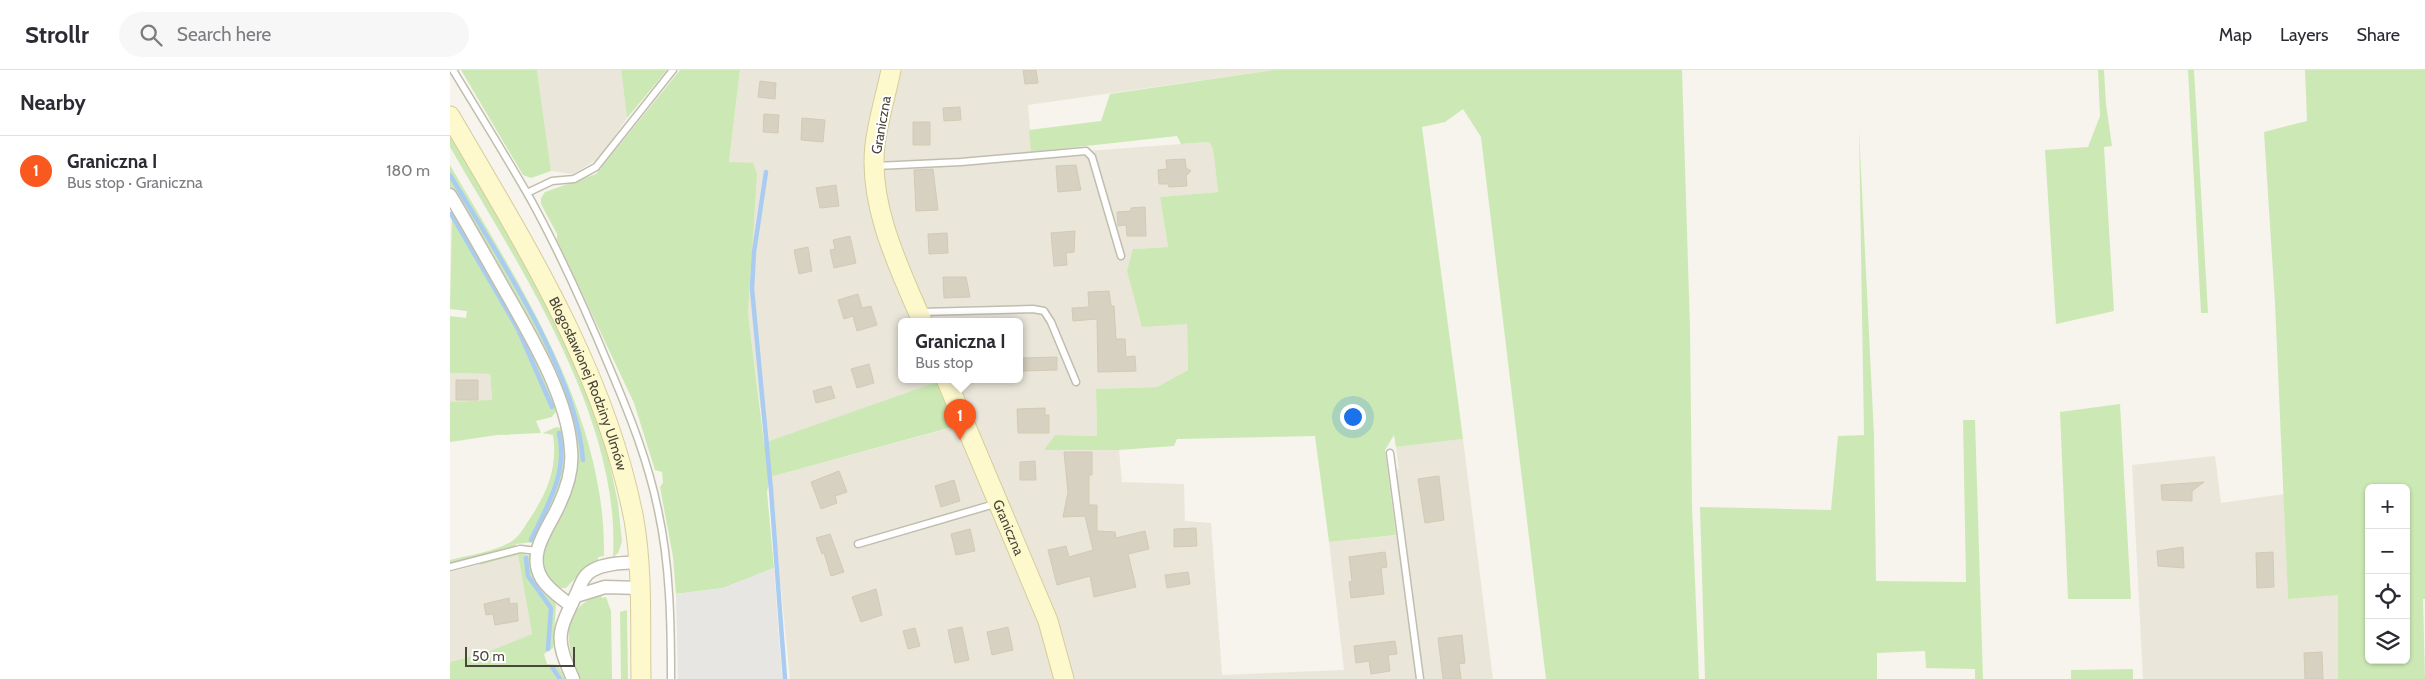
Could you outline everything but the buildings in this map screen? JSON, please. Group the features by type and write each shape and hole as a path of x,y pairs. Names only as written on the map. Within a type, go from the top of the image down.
{"main road":[{"name":"Graniczna","path":"892,70 875,146 877,196 889,244 920,317"},
{"name":"Błogosławionej Rodziny Ulmów","path":"450,116 551,294 587,368 607,420 634,522 640,588 641,679"},
{"name":"Graniczna","path":"948,383 1048,621 1064,679"}],"street":[{"path":"450,195 529,334 565,418 571,451 569,477 559,506 538,551 537,565 541,577 551,590 573,600 605,587 640,588"},
{"path":"573,679 562,654 562,622 582,579 595,569 611,564 638,562"}],"lane":[{"path":"453,70 527,193 590,321 629,413 650,474 663,532 667,568 671,679"},
{"path":"527,193 552,181 574,180 596,167 673,70"},
{"path":"876,166 961,162 1086,151 1092,157 1121,256"},
{"path":"920,317 1039,309 1047,315 1051,322 1076,382"},
{"path":"1390,453 1420,679"},
{"path":"858,544 999,503"},
{"path":"450,567 520,548 538,551"}],"shaded area":[{"path":"537,70 621,70 627,118 596,160 573,174 551,171"},
{"path":"740,70 1274,70 1028,105 1032,155 1209,142 1213,149 1218,192 1160,197 1168,247 1133,249 1187,324 1188,370 1157,387 1096,389 1097,436 1055,435 1045,450 1119,450 1122,482 1184,484 1185,521 1211,523 1222,675 1344,670 1329,542 1400,535 1394,470 1399,469 1396,447 1463,439 1493,679 790,679 770,477 965,424 948,383 1023,383 1023,318 898,318 898,383 935,383 765,444 748,313 750,285 729,163"},
{"path":"450,373 490,374 492,401 450,402"},
{"path":"2215,456 2221,503 2284,494 2288,599 2338,594 2338,679 2143,679 2132,465"},
{"path":"518,555 532,634 487,652 450,662 450,572"},
{"path":"774,568 782,679 678,679 676,594 723,588"}],"green space":[{"path":"461,70 537,70 551,171 531,178 523,175"},
{"path":"621,70 667,70 627,118"},
{"path":"680,70 740,70 729,162 753,163 757,174 748,313 764,443 934,383 937,383 956,426 770,477 767,492 774,568 723,588 676,594 673,557 660,487 663,483 662,472 655,470 634,403 557,240 557,234 541,204 541,198 545,192 596,174"},
{"path":"1274,70 1682,70 1690,328 1692,507 1699,679 1546,679 1481,137 1463,109 1445,122 1422,127 1463,439 1396,447 1394,435 1385,450 1396,535 1329,542 1315,436 1177,439 1174,446 1119,450 1044,450 1055,435 1097,436 1096,389 1157,387 1188,370 1187,324 1142,327 1127,271 1133,249 1168,247 1160,197 1218,192 1213,149 1209,142 1181,144 1177,136 1031,152 1029,130 1101,121 1110,94"},
{"path":"2098,70 2104,70 2106,104 2112,146 2104,147 2114,311 2056,324 2045,150 2088,147 2100,116"},
{"path":"2188,70 2194,70 2208,313 2201,313"},
{"path":"2305,70 2425,70 2425,599 2423,599 2425,679 2338,679 2338,595 2288,599 2275,303 2264,132 2307,121"},
{"path":"1859,130 1874,435 1876,581 1966,582 1963,420 1975,420 1983,679 1975,679 1975,669 1926,668 1925,651 1877,653 1877,679 1705,679 1700,507 1831,510 1838,436 1864,435"},
{"path":"450,135 532,276 587,389 607,451 618,503 622,542 618,553 613,557 611,504 600,450 583,396 560,343 534,291 450,147"},
{"path":"450,165 530,303 554,352 574,401 590,451 601,503 604,556 598,557 598,561 582,571 566,588 560,588 551,581 546,573 543,556 546,542 567,501 571,424 485,249 450,187"},
{"path":"452,212 456,213 536,357 557,410 552,417 536,421 541,433 497,435 450,442 450,402 492,400 490,374 450,373 450,316 466,318 467,311 450,309"},
{"path":"2120,404 2131,599 2068,599 2060,412"},
{"path":"556,427 563,429 565,446 565,461 560,488 535,542 516,544 518,553 532,556 556,605 553,648 544,654 547,664 558,665 565,679 450,679 450,662 487,652 532,634 518,555 480,565 478,563 450,564 450,560 498,548 515,539 519,534 541,500 550,480 554,458 553,435 543,433"},
{"path":"600,593 602,598 606,597 611,611 612,679 580,679 571,653 569,630 577,610"},
{"path":"627,610 628,679 621,679 620,612"},
{"path":"2133,669 2133,679 2071,679 2071,670"}],"waterway":[{"path":"766,172 754,252 752,289 771,490 785,679"},
{"path":"450,175 510,275 550,351 566,389 577,426 583,460"},
{"path":"451,214 518,329 552,407"},
{"path":"531,540 550,501 559,475 561,462 559,433"},
{"path":"526,558 528,576 551,608 548,649"},
{"path":"552,667 560,679"}],"place":[{"name":"Graniczna I","path":"960,440"}]}
